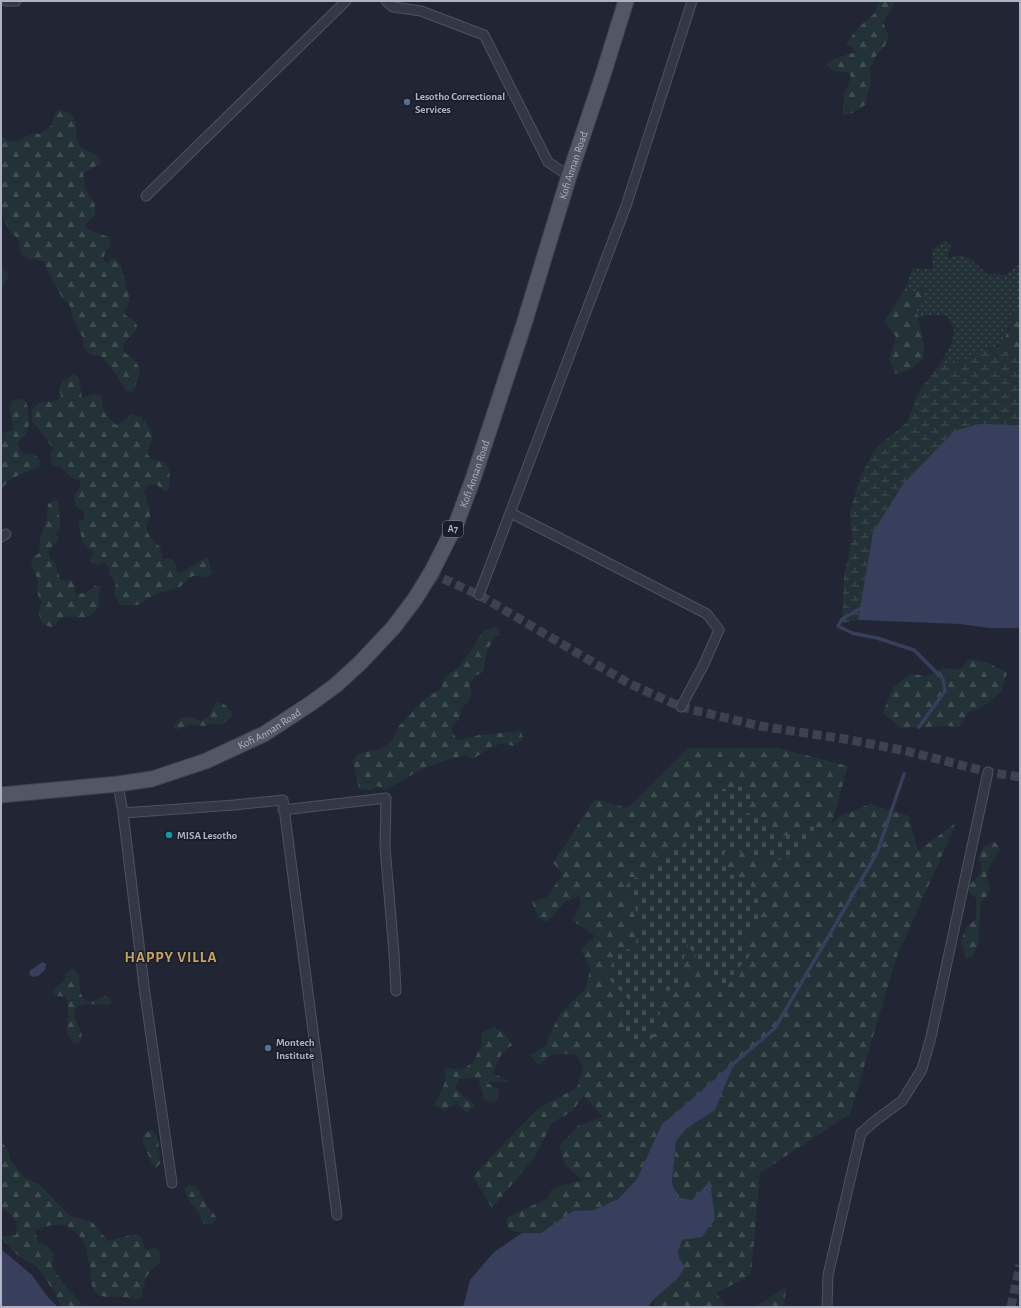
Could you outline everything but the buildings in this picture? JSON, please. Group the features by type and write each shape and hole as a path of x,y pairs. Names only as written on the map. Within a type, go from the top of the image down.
{"main road":[{"name":"Kofi Annan Road","path":"1,795 118,784 152,779 206,761 264,734 310,704 360,663 393,628 431,573 457,522 474,476 524,324 568,176 602,78 626,1"}],"street":[{"path":"6,1 16,1"},
{"path":"146,196 346,1"},
{"path":"386,1 392,7 421,12 484,35 548,162 568,176"},
{"path":"479,595 626,206 692,1"},
{"path":"511,512 707,614 719,630 704,664 681,707"},
{"path":"827,1307 828,1275 861,1134 876,1120 902,1101 922,1069 931,1037 988,772"},
{"path":"118,784 123,813 145,994 172,1183"},
{"path":"283,810 386,798 385,847 396,991"},
{"path":"123,813 283,800 283,810 337,1215"}],"green space":[{"path":"879,1 896,1 883,22 889,38 884,47 875,57 870,69 871,85 866,104 853,113 843,115 844,94 851,77 849,73 832,71 826,64 836,58 856,52 851,46 846,45 856,30 876,12"},
{"path":"60,109 70,114 74,119 79,144 82,148 97,155 102,163 83,173 85,188 95,205 95,215 85,224 88,230 109,237 111,245 106,250 103,259 108,264 110,260 115,258 121,265 130,302 125,309 125,315 133,320 137,328 123,346 124,352 136,362 140,372 133,392 126,391 116,374 101,356 93,356 84,349 83,338 72,316 70,306 63,299 43,261 29,259 21,255 18,238 11,233 1,212 1,136 10,142 19,141 26,136 40,134 52,125 54,114"},
{"path":"945,241 951,246 947,258 961,255 973,261 987,274 1006,275 1018,265 1020,266 1020,312 1011,320 1001,344 965,361 939,365 953,339 954,328 952,323 945,315 927,315 918,318 916,308 923,289 902,294 908,282 912,268 933,269 932,250"},
{"path":"1,266 8,273 7,279 1,286"},
{"path":"923,289 924,302 916,308 924,347 923,358 912,369 895,374 889,359 896,337 885,321 902,294"},
{"path":"1020,312 1020,355 1012,357 998,348 1008,332 1011,320"},
{"path":"998,348 1012,357 1020,355 1020,425 1009,424 954,431 903,484 873,532 858,620 842,624 844,576 852,539 850,512 861,474 877,447 907,422 920,390 939,365 965,361 985,350"},
{"path":"74,374 79,378 82,398 94,394 101,395 103,402 102,408 106,415 116,425 124,421 131,414 141,416 149,426 152,432 152,441 147,454 153,460 167,465 169,469 170,489 164,491 156,484 147,486 144,492 150,511 150,517 147,524 147,532 153,541 160,547 163,559 172,559 176,564 176,570 181,573 208,557 212,573 207,577 193,576 180,587 154,595 138,605 121,605 114,596 116,583 109,575 109,568 104,562 98,565 90,561 93,550 84,545 79,525 79,522 84,519 85,513 75,505 74,496 80,486 80,481 72,478 59,466 54,466 51,462 50,452 53,448 32,421 31,410 42,402 52,402 58,399 61,396 59,389 62,381"},
{"path":"20,399 26,401 29,414 29,424 27,433 17,443 21,451 26,454 36,456 41,462 39,467 12,478 1,489 1,435 14,429 9,409 12,400"},
{"path":"56,499 59,502 61,523 56,534 59,540 49,550 49,557 55,564 60,579 64,581 71,580 75,587 75,594 85,593 96,585 101,586 98,598 99,605 90,616 78,618 64,616 52,627 44,624 40,618 39,610 42,602 38,595 38,581 31,563 33,558 39,553 40,539 47,518 48,504"},
{"path":"498,626 499,634 488,649 483,671 482,673 476,675 469,684 472,693 469,700 463,706 459,719 451,729 457,740 480,735 520,731 524,739 513,746 503,743 489,748 473,759 466,756 450,759 424,768 385,790 377,786 372,790 359,789 353,762 358,754 383,748 392,741 399,726 420,703 441,688 445,677 456,670 463,662 484,630"},
{"path":"970,659 988,663 1007,673 1001,692 984,706 968,712 960,727 947,726 901,728 883,713 893,687 911,674 927,676 942,668 959,670"},
{"path":"216,702 222,703 226,706 233,716 221,725 189,725 174,729 175,724 180,718 188,717 200,721 208,717"},
{"path":"688,748 778,748 848,766 832,823 840,816 870,804 909,816 918,851 957,822 897,956 850,1114 760,1173 751,1275 716,1293 727,1307 655,1307 653,1300 677,1279 677,1255 682,1240 702,1237 710,1182 692,1200 677,1197 672,1183 676,1141 686,1128 715,1110 734,1062 662,1124 637,1179 618,1199 594,1210 573,1211 541,1233 514,1232 506,1225 507,1218 548,1198 551,1190 563,1185 583,1181 566,1166 559,1146 578,1126 603,1117 584,1096 572,1111 552,1123 534,1158 492,1208 473,1176 538,1108 577,1088 583,1069 576,1054 553,1054 538,1065 530,1055 547,1045 549,1036 560,1014 586,988 590,969 581,949 595,936 572,920 581,904 579,896 564,903 547,922 538,917 532,902 547,897 563,874 553,863 595,799 627,808","holes":["699,809 744,812 763,818 767,828 781,837 776,861 727,848 722,859 731,874 749,883 758,900 741,940 735,972 726,985 697,957 687,944 683,962 657,992 658,1008 662,1020 621,1020 631,1002 634,950 639,932 635,905 634,878 648,877 661,855 681,847 699,821"]},
{"path":"746,786 752,799 744,812 763,818 767,828 781,837 816,825 803,851 776,861 727,848 722,859 731,874 749,883 758,900 760,924 741,940 751,954 726,985 710,978 697,957 687,945 683,962 680,989 657,992 658,1008 662,1020 651,1040 632,1044 621,1020 631,1002 607,977 618,949 634,950 639,932 635,905 624,888 634,878 648,877 661,855 681,847 699,821 699,809 715,790"},
{"path":"995,842 1000,849 988,870 987,876 990,889 987,896 981,902 978,944 972,957 966,959 961,942 966,927 976,919 976,898 970,894 968,886 981,873 982,864 978,858 984,846"},
{"path":"72,968 79,976 82,997 85,1000 98,1000 105,996 112,1002 111,1004 107,1005 84,1004 77,1007 74,1011 74,1016 82,1035 77,1044 73,1043 67,1032 68,1009 66,997 54,995 52,991 64,981 66,974"},
{"path":"494,1027 506,1035 512,1045 501,1055 493,1073 510,1082 486,1082 499,1090 496,1102 485,1101 478,1078 459,1079 455,1089 475,1105 467,1113 457,1103 443,1110 435,1105 446,1080 444,1067 461,1070 472,1063 482,1045 481,1033"},
{"path":"153,1130 158,1139 161,1162 156,1168 152,1164 142,1139 145,1132"},
{"path":"1,1141 8,1150 10,1159 26,1179 39,1184 70,1216 93,1223 109,1241 135,1234 141,1237 147,1250 152,1248 158,1249 161,1258 148,1274 140,1299 135,1300 122,1297 107,1297 100,1295 94,1290 90,1265 87,1257 87,1248 78,1234 67,1226 53,1225 35,1231 38,1242 46,1246 54,1253 52,1266 62,1282 81,1303 81,1307 63,1307 36,1266 20,1257 3,1241 1,1236 16,1235 17,1226 12,1215 1,1209"},
{"path":"188,1185 196,1186 208,1207 217,1218 211,1225 204,1224 186,1195 185,1189"},
{"path":"786,1287 784,1307 755,1307"}],"water":[{"path":"979,424 1020,425 1020,628 988,628 960,624 858,620 873,532 903,484 954,431"},
{"path":"42,962 46,964 45,970 38,976 32,977 29,974 30,970"},
{"path":"735,1061 715,1110 687,1128 676,1141 672,1182 677,1197 692,1200 710,1181 715,1219 702,1237 682,1240 677,1255 685,1267 677,1279 653,1300 648,1307 463,1307 470,1280 494,1252 522,1233 541,1233 573,1211 594,1210 618,1199 637,1179 662,1124"},
{"path":"1,1249 32,1275 47,1296 58,1307 1,1307"}],"waterway":[{"path":"863,607 842,619 838,626 852,633 877,638 914,650 943,679 945,691 919,727"},
{"path":"732,1065 775,1028 877,853 904,774"}],"tunnel":[{"path":"431,573 479,595 628,683 681,707 760,726 851,740 906,751 988,772 1020,777"},
{"path":"1011,1307 1020,1265"}],"place":[{"name":"Lesotho Correctional Services","path":"407,102"},
{"name":"MISA Lesotho","path":"169,835"},
{"name":"Montech Institute","path":"268,1048"}],"district":[{"name":"HAPPY VILLA","path":"171,957"}]}
